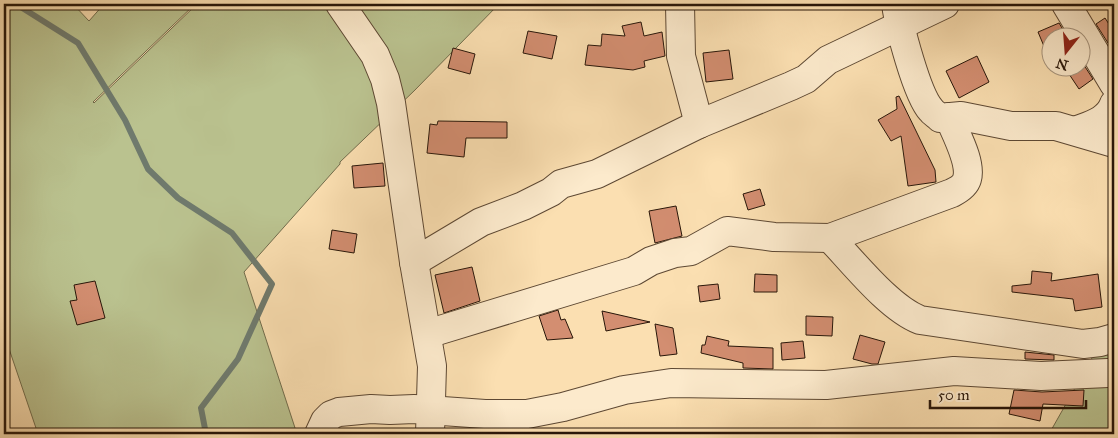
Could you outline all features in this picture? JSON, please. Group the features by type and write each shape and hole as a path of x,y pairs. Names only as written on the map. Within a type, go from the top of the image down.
{"street":[{"path":"340,4 375,54 385,79 391,103 414,262 432,366 430,422"},
{"path":"680,4 681,56 699,124"},
{"path":"414,262 480,222 523,206 551,192 561,184 597,174 699,124 806,79 828,60 898,15 945,4"},
{"path":"1066,4 1114,84"},
{"path":"898,15 923,98 930,110 940,118 961,116 1011,126 1056,126 1091,138 1114,143"},
{"path":"1075,131 1100,121 1111,112 1114,104"},
{"path":"427,334 634,270 651,261 691,251 727,231 774,237 830,238 952,193 961,188 967,180 966,158 949,117"},
{"path":"830,238 908,316 920,320 1083,344 1114,338"},
{"path":"319,434 325,421 332,415 340,412 371,409 430,422 485,414 527,414 563,407 624,390 671,383 826,385 954,371 1041,376 1108,373"}],"green space":[{"path":"4,4 73,4 89,21 104,4 195,4 94,103 197,4 499,4 415,90 340,162 244,272 297,434 38,434 4,334"},
{"path":"1114,319 1114,434 1049,434"}],"building":[{"path":"1105,18 1114,32 1114,39 1108,43 1096,24"},
{"path":"641,22 644,36 662,32 665,56 644,61 645,67 633,70 585,65 588,45 601,46 602,34 625,36 622,26"},
{"path":"1059,23 1062,28 1047,28"},
{"path":"528,31 557,36 552,59 523,53"},
{"path":"453,48 475,54 470,74 448,68"},
{"path":"729,50 733,79 706,82 703,53"},
{"path":"977,56 989,82 959,98 946,71"},
{"path":"1090,74 1093,79 1079,89 1072,78 1090,78"},
{"path":"899,96 935,170 936,182 908,186 901,136 891,141 878,120 897,109 896,97"},
{"path":"438,121 507,122 507,138 466,138 464,157 427,153 430,124 437,125"},
{"path":"383,163 385,186 354,188 352,166"},
{"path":"760,189 765,205 748,210 743,194"},
{"path":"676,206 682,236 655,243 649,211"},
{"path":"332,230 357,234 354,253 329,249"},
{"path":"472,267 480,301 444,313 435,275"},
{"path":"1032,271 1052,273 1051,281 1098,274 1102,307 1075,311 1073,299 1012,292 1012,286 1031,284"},
{"path":"755,274 777,275 777,292 754,292"},
{"path":"95,281 105,318 77,325 70,301 77,300 74,285"},
{"path":"718,284 720,299 700,302 698,286"},
{"path":"558,310 561,320 565,319 573,338 547,340 539,316"},
{"path":"602,311 650,322 606,331"},
{"path":"806,316 833,317 832,336 806,335"},
{"path":"655,324 673,328 677,354 660,356"},
{"path":"860,335 885,342 878,364 853,359"},
{"path":"707,336 729,341 728,346 773,348 773,369 743,368 743,363 701,353 702,345 705,345"},
{"path":"803,341 805,358 782,360 781,343"},
{"path":"1025,352 1054,355 1054,360 1025,359"},
{"path":"1014,390 1042,392 1084,390 1083,406 1043,404 1040,421 1009,414"}],"waterway":[{"path":"16,4 78,43 125,120 148,169 178,198 232,233 272,284 238,359 201,408 206,434"}]}
